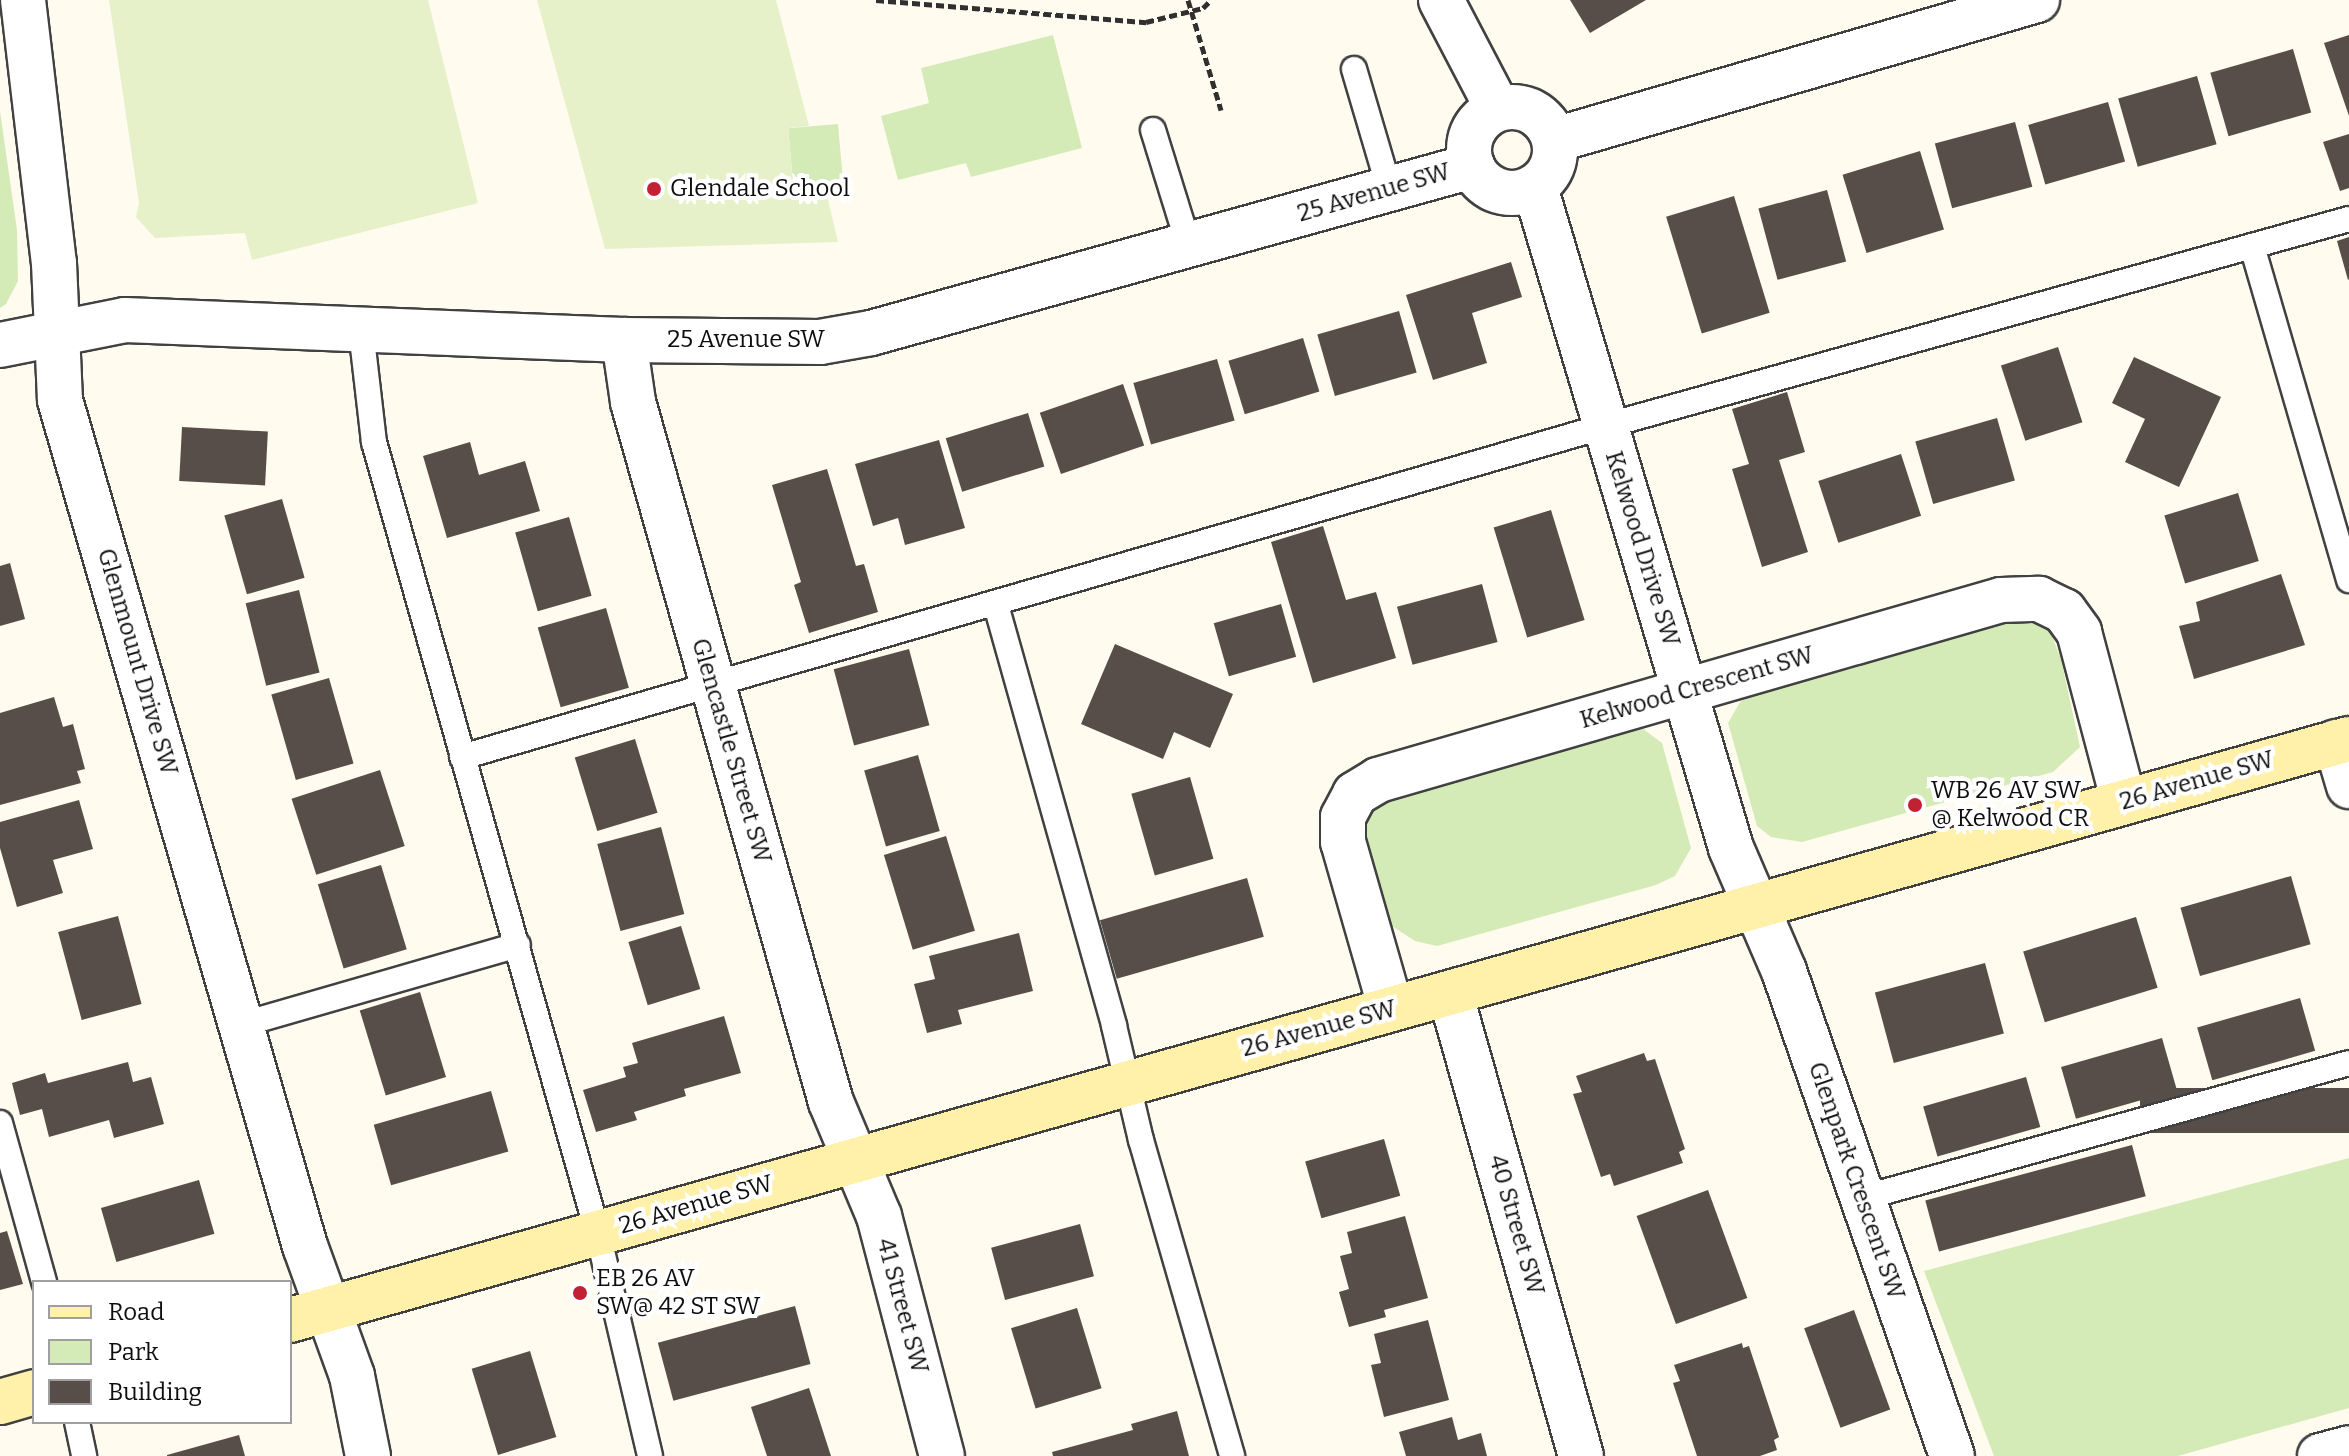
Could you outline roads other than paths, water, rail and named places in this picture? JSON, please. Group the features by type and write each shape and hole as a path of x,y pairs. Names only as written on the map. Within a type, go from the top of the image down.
{"street":[{"name":"Glenmount Drive SW","path":"23,0 54,263 60,400 244,1024 305,1246 309,1314 352,1376 368,1456"},
{"path":"1441,0 1498,109"},
{"path":"1555,140 2037,0"},
{"path":"1515,107 1532,112 1547,124 1555,140 1553,167 1535,187 1517,194 1498,191 1482,182 1472,166 1469,150 1472,133 1482,119 1498,109 1515,107"},
{"name":"25 Avenue SW","path":"0,345 125,320 624,340 820,342 846,338 1189,246 1472,166"},
{"name":"Kelwood Drive SW","path":"1535,187 1731,848 1756,908"},
{"name":"Glencastle Street SW","path":"624,340 633,402 831,1102 854,1158"},
{"name":"Kelwood Crescent SW","path":"1391,1009 1343,842 1343,817 1355,794 1378,780 2001,600 2039,599 2064,611 2079,632 2124,802"},
{"path":"2343,740 2349,786"},
{"name":"26 Avenue SW","path":"309,1314 2343,740"},
{"name":"Glenpark Crescent SW","path":"1756,908 1784,971 1952,1456"},
{"name":"40 Street SW","path":"1450,993 1581,1456"},
{"name":"41 Street SW","path":"854,1158 879,1216 942,1456"},
{"path":"0,1402 32,1393"},
{"path":"2320,1456 2349,1448"}],"lane":[{"path":"1354,69 1389,188"},
{"path":"1153,130 1189,246"},
{"path":"462,757 712,682 996,605 1605,426 2349,219"},
{"path":"2252,246 2349,580"},
{"path":"361,330 374,442 598,1234 650,1456"},
{"path":"996,605 1232,1456"},
{"path":"244,1024 518,945"},
{"path":"1862,1198 2349,1063"},
{"path":"0,1123 43,1280"},
{"path":"77,1424 84,1456"}],"place":[{"name":"Glendale School","path":"654,189"},
{"name":"WB 26 AV SW @ Kelwood CR","path":"1915,805"},
{"name":"EB 26 AV SW@ 42 ST SW","path":"580,1293"}]}
